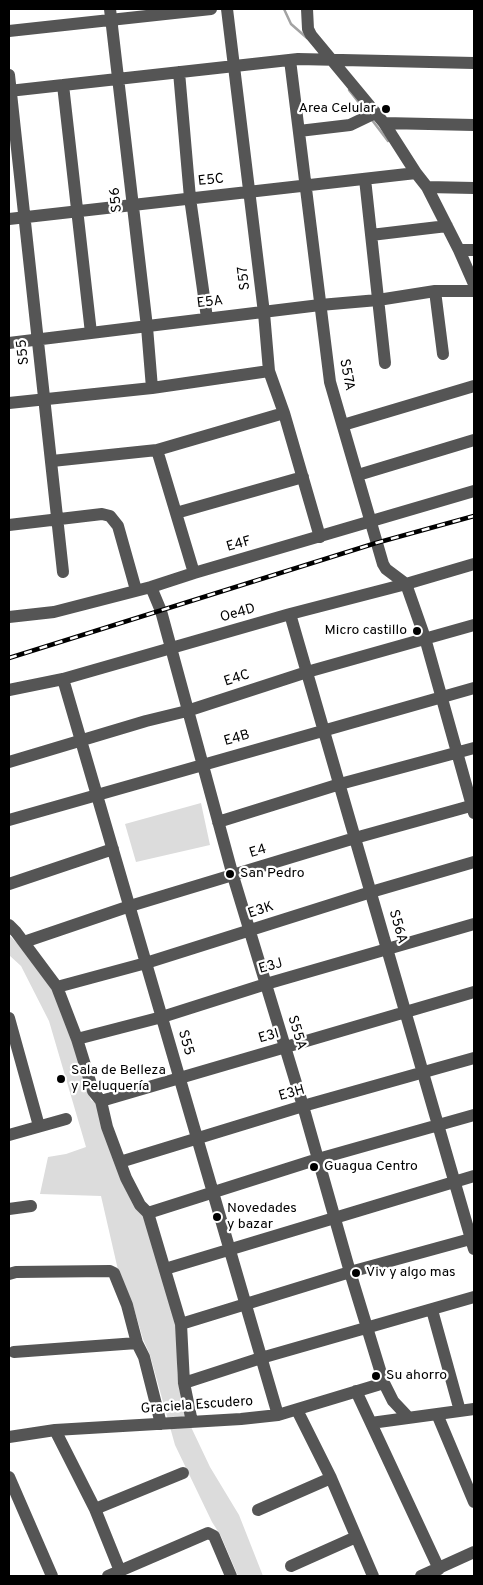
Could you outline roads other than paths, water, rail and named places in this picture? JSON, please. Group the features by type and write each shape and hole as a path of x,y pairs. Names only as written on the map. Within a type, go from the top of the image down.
{"street":[{"path":"9,30 111,15 211,9"},
{"name":"S57","path":"227,9 270,370 320,537"},
{"path":"307,9 308,29 311,35 384,123 427,187 474,284"},
{"name":"S56","path":"111,15 147,327 152,388"},
{"path":"294,60 316,42"},
{"path":"9,91 294,60 474,63"},
{"name":"S57A","path":"294,60 299,131 330,382 383,564 386,569 406,584"},
{"path":"178,72 190,198 207,318"},
{"name":"S55","path":"9,75 9,91 63,572"},
{"path":"63,85 91,333"},
{"path":"299,131 350,125 375,113"},
{"path":"384,123 474,125"},
{"name":"E5C","path":"9,219 416,173"},
{"path":"365,179 385,363"},
{"path":"427,187 474,188"},
{"path":"371,235 447,226"},
{"path":"459,250 474,250"},
{"name":"E5A","path":"9,343 435,292 474,291"},
{"path":"435,292 443,354"},
{"path":"9,404 152,388 270,370"},
{"path":"342,425 474,386"},
{"path":"52,462 157,450 284,413"},
{"path":"358,475 474,440"},
{"path":"157,450 194,573"},
{"path":"176,513 303,477"},
{"name":"E4F","path":"9,617 54,612 151,587 474,491"},
{"path":"9,525 102,514 110,516 118,526 136,590"},
{"name":"Oe4D","path":"9,690 63,679 474,564"},
{"path":"406,584 425,638 473,808"},
{"name":"S55A","path":"151,587 161,611 233,876 251,931 384,1383 393,1401 409,1418"},
{"name":"S56A","path":"290,614 473,1242"},
{"name":"E4C","path":"9,762 187,711 307,672 474,625"},
{"name":"S55","path":"63,679 278,1415"},
{"name":"E4B","path":"9,820 474,688"},
{"path":"218,822 340,784 474,748"},
{"name":"E4","path":"24,942 130,906 356,838 473,808"},
{"path":"9,884 113,849"},
{"name":"E3K","path":"57,987 146,963 371,892 474,862"},
{"path":"9,924 57,987 77,1039 90,1083 96,1096 101,1101 107,1127 120,1162 133,1193 140,1205 148,1213 181,1324 184,1383 192,1422"},
{"name":"E3J","path":"77,1039 162,1016 474,924"},
{"name":"E3I","path":"101,1101 474,992"},
{"path":"9,1018 39,1126"},
{"name":"E3H","path":"120,1162 197,1137 474,1058"},
{"path":"148,1213 318,1159 474,1115"},
{"path":"9,1134 66,1119"},
{"path":"165,1269 474,1176"},
{"path":"9,1209 31,1206"},
{"path":"181,1324 350,1272 473,1242"},
{"path":"9,1274 16,1272 110,1271 114,1273 127,1305 137,1343 144,1356 161,1424"},
{"path":"184,1383 262,1358 474,1297"},
{"path":"432,1310 460,1411"},
{"path":"14,1352 137,1343"},
{"name":"Graciela Escudero","path":"9,1437 55,1430 278,1415 384,1383"},
{"path":"356,1391 439,1568"},
{"path":"371,1423 474,1409"},
{"path":"297,1410 331,1478 373,1576"},
{"path":"437,1414 474,1502"},
{"path":"55,1430 95,1509 120,1571"},
{"path":"95,1509 183,1473"},
{"path":"9,1478 52,1576"},
{"path":"258,1510 331,1478"},
{"path":"108,1576 205,1534 211,1534 214,1536 230,1576"},
{"path":"291,1566 356,1537"},
{"path":"421,1576 474,1552"}],"waterway":[{"path":"284,9 291,24 307,38"},
{"path":"349,90 367,113"},
{"path":"372,120 388,141"}],"railway":[{"path":"9,658 376,543 474,516"}],"place":[{"name":"Area Celular","path":"386,109"},
{"name":"Micro castillo","path":"417,631"},
{"name":"San Pedro","path":"230,874"},
{"name":"Sala de Belleza y Peluquería","path":"61,1079"},
{"name":"Guagua Centro","path":"314,1167"},
{"name":"Novedades y bazar","path":"217,1217"},
{"name":"Viv y algo mas","path":"356,1273"},
{"name":"Su ahorro","path":"376,1376"}]}
